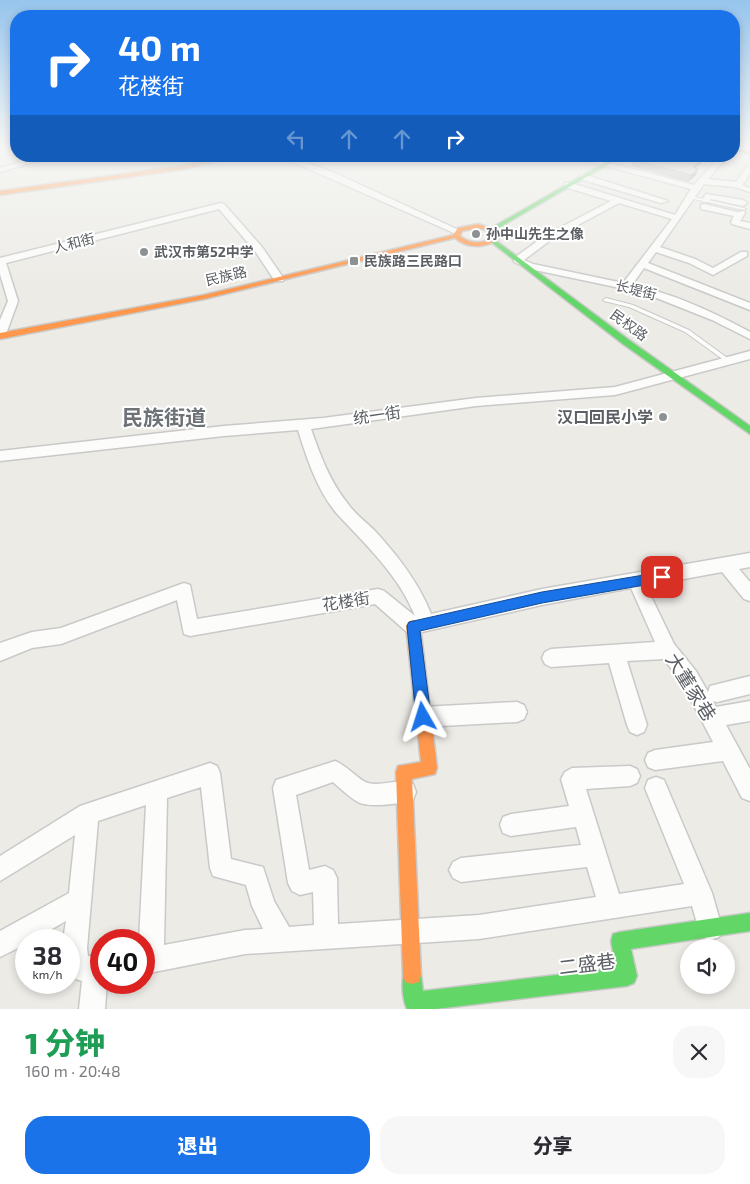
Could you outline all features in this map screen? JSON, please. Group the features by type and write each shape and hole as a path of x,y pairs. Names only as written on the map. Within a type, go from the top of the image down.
{"street":[{"path":"374,195 457,234 465,243 476,245 553,195"},
{"path":"599,195 677,218"},
{"path":"644,195 664,201"},
{"path":"625,287 677,218 690,197"},
{"path":"517,260 549,237 617,201"},
{"path":"705,204 747,203"},
{"path":"747,203 735,222 750,226"},
{"name":"人和街","path":"0,335 13,301 1,260 221,206 258,249 279,279"},
{"name":"民族路","path":"0,335 204,296 279,279 457,234 460,229 471,226 492,236"},
{"name":"民权路","path":"492,236 517,260 750,431"},
{"path":"654,248 692,261 713,272 744,254"},
{"name":"长堤街","path":"517,260 530,266 625,287 672,300 716,318 750,336"},
{"path":"642,264 750,307"},
{"name":"统一街","path":"0,456 224,431 303,425 476,402 615,391 730,362 750,355"},
{"path":"303,425 323,477 344,511 358,524 389,561 420,604 423,717 429,768 404,772 409,933"},
{"path":"420,625 542,598 727,566 750,560"},
{"path":"727,566 750,594"},
{"name":"大董家巷","path":"636,582 668,650 689,677 750,790"},
{"name":"花楼街","path":"0,652 32,640 61,636 184,590 190,628 378,596 420,625"},
{"path":"551,658 668,650"},
{"path":"615,654 638,725"},
{"path":"712,718 750,711 744,687 717,693"},
{"path":"423,717 517,712"},
{"path":"655,760 730,750"},
{"path":"326,937 325,878 300,883 284,788 334,771 365,794 405,792"},
{"path":"0,870 88,814 210,773 221,868 255,875 264,906 283,940"},
{"path":"611,907 572,779 630,776"},
{"path":"656,788 700,893 710,928"},
{"path":"149,929 157,791"},
{"path":"88,814 75,948 77,968 90,969"},
{"path":"511,825 583,815"},
{"path":"461,870 595,855"},
{"path":"155,959 246,942 479,927 700,893"},
{"path":"0,945 80,900"},
{"name":"二盛巷","path":"409,933 414,1002 628,976 620,942 750,922"},
{"path":"92,1009 95,994"}],"lane":[{"path":"690,197 705,204"},
{"path":"606,300 631,306 687,331 730,362"}],"traffic: fast":[{"path":"491,230 552,195"},
{"path":"493,241 626,342 750,431"},
{"path":"412,975 414,1002 627,976 620,941 750,922"}],"traffic: slow":[{"path":"478,226 491,230 496,235 496,239 475,245 465,242 456,236 460,229 478,226"},
{"path":"0,336 204,297 456,236"},
{"path":"412,975 404,772 429,768 413,626"}],"place":[{"name":"孙中山先生之像","path":"476,234"},
{"name":"武汉市第52中学","path":"144,252"},
{"name":"民族路三民路口","path":"354,261"},
{"name":"汉口回民小学","path":"663,417"}],"district":[{"name":"民族街道","path":"164,418"}],"route":[{"path":"423,717 413,626 542,598 662,577"}]}
